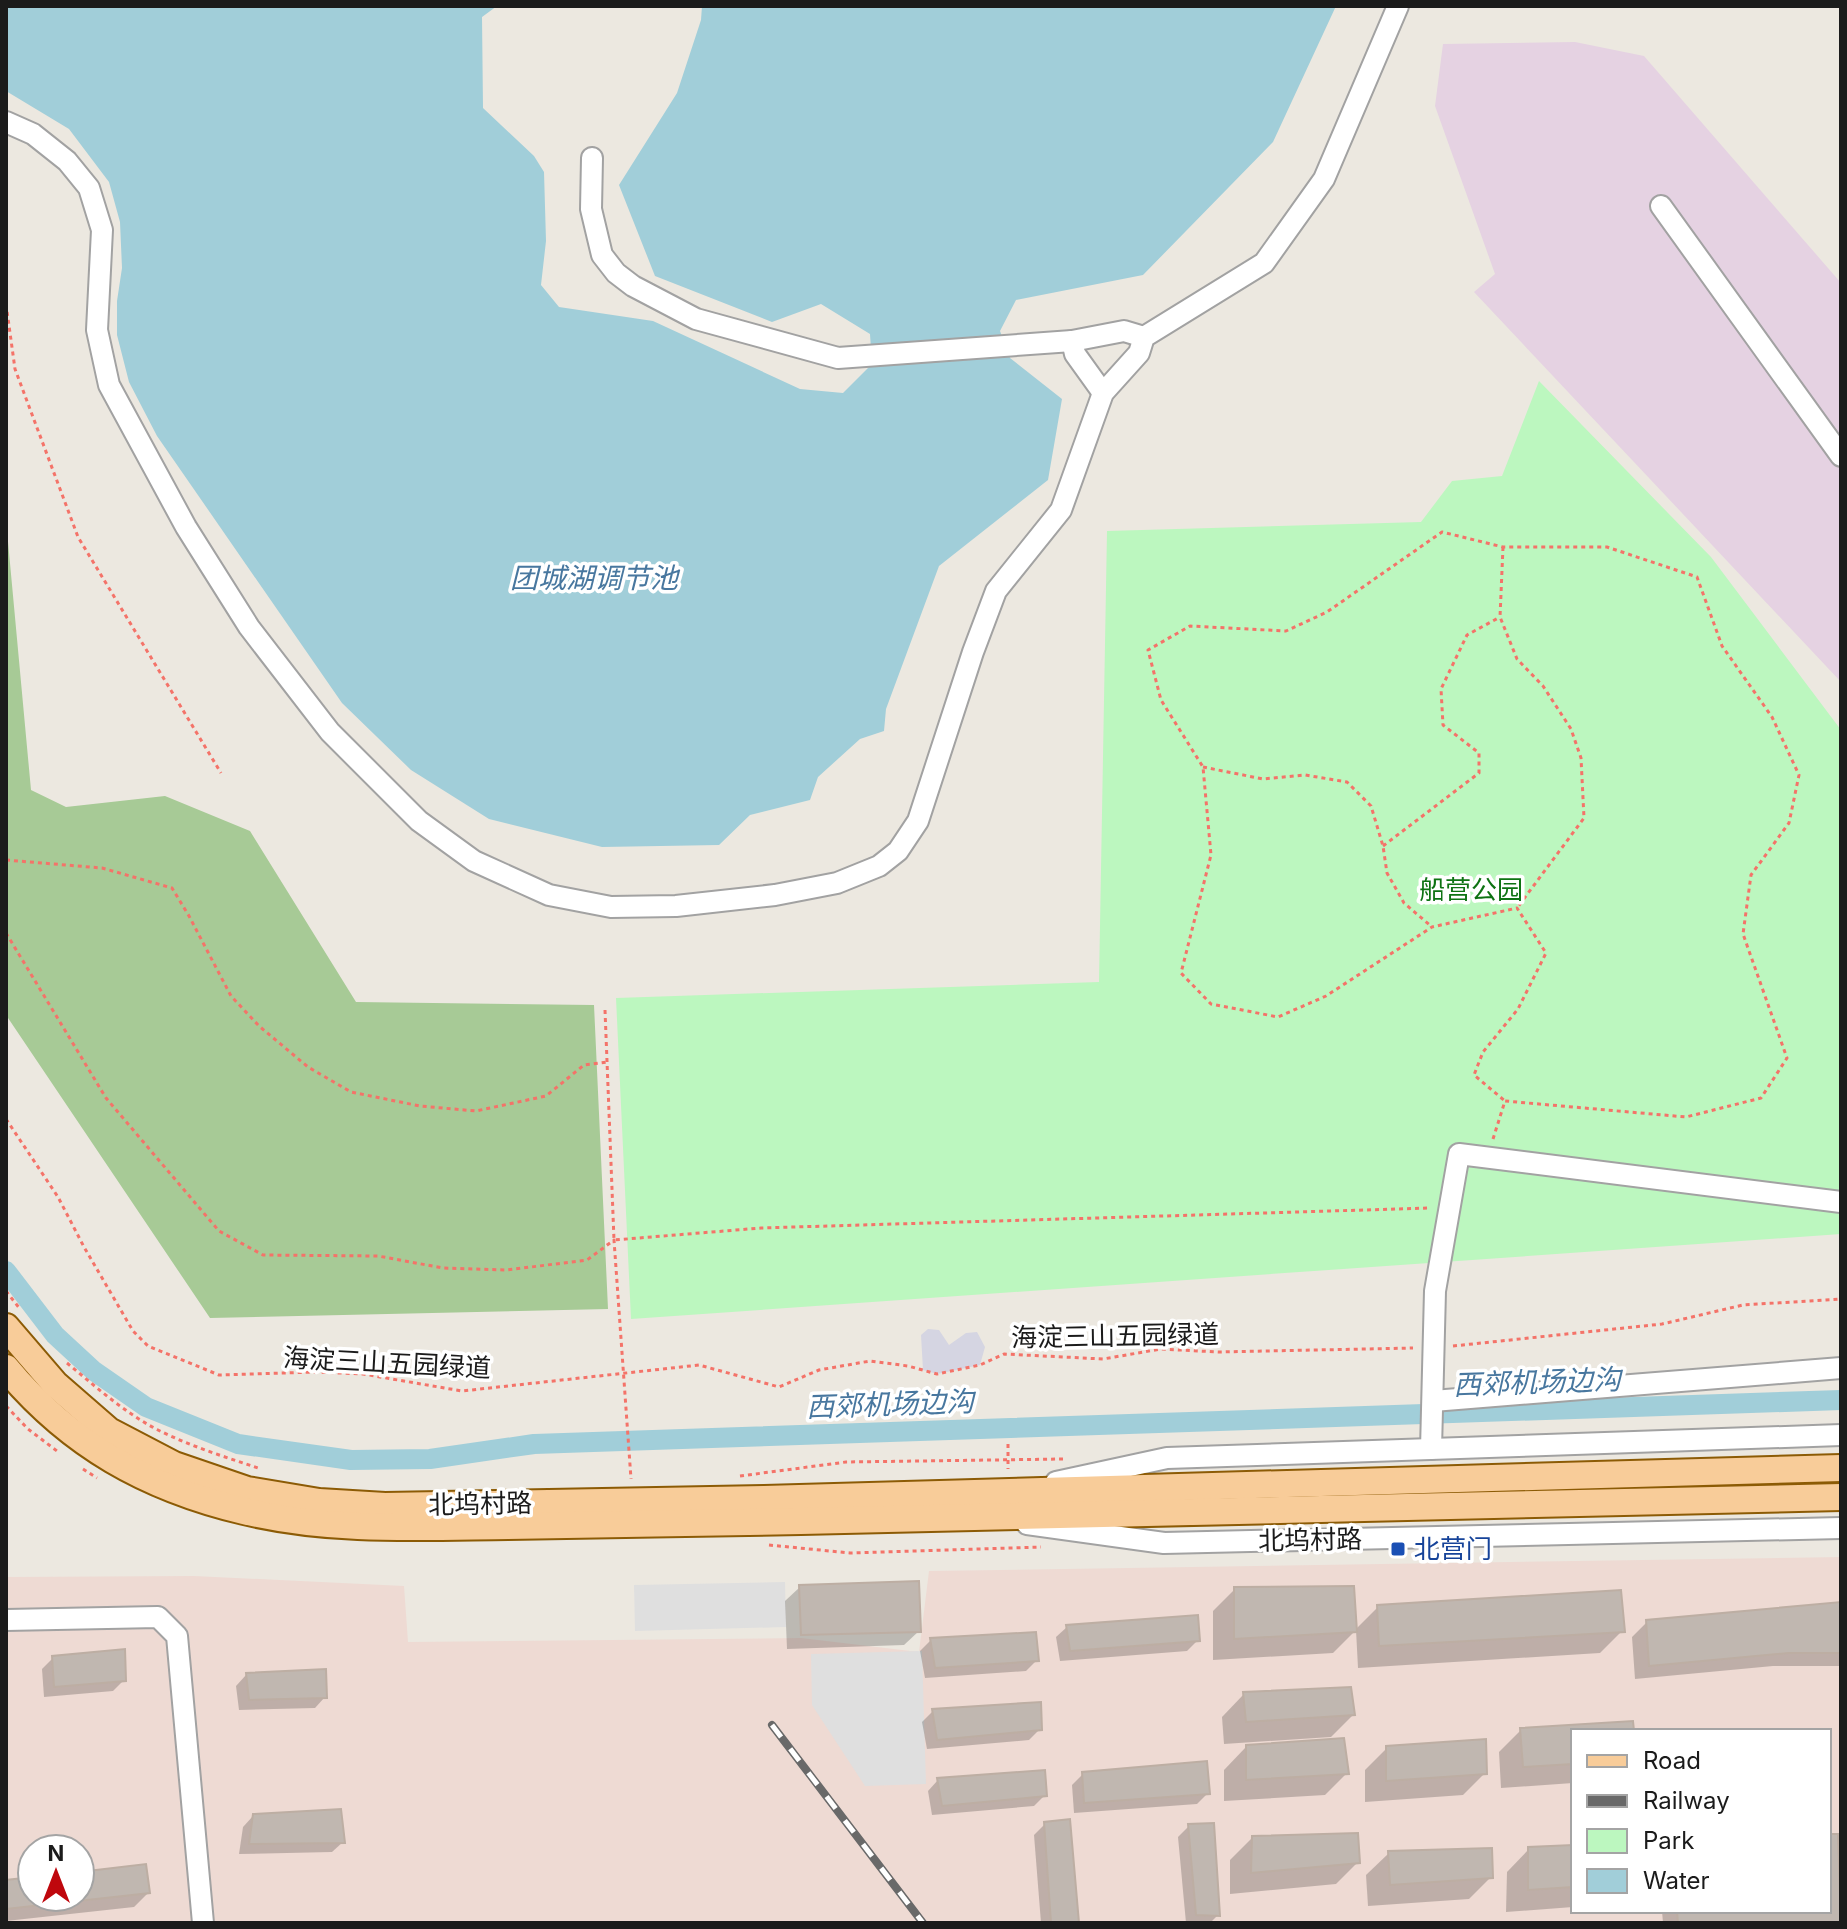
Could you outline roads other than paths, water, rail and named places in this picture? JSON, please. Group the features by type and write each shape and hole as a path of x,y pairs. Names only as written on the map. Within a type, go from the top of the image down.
{"main road":[{"name":"北坞村路","path":"14,1319 55,1384 109,1431 174,1465 247,1490 319,1502 401,1506 1009,1481 1841,1468"},
{"name":"北坞村路","path":"6,1368 34,1402 97,1452 167,1487 244,1511 320,1524 384,1528 1841,1497"}],"street":[{"path":"6,122 33,134 67,161 89,188 102,230 97,330 109,385 186,527 249,627 330,732 419,821 474,861 549,895 611,907 676,906 775,895 837,883 879,866 898,851 918,821 996,591 1061,510 1103,393 1139,353 1144,337 1264,263 1324,179 1398,6"},
{"path":"592,158 591,209 602,255 616,273 633,286 696,319 838,358 1072,341 1124,331 1144,337"},
{"path":"1661,206 1841,456"},
{"path":"1072,341 1075,354 1103,393"},
{"path":"1431,1449 1435,1291 1459,1154 1841,1202"},
{"path":"1433,1409 1841,1368"},
{"name":"北坞村路","path":"1009,1481 1167,1458 1841,1435"},
{"name":"北坞村路","path":"972,1517 1164,1543 1841,1528"},
{"path":"6,1620 158,1617 177,1636 203,1923"}],"water":[{"name":"团城湖调节池","path":"6,6 497,6 482,17 483,108 534,156 544,172 546,241 541,285 559,307 653,321 800,389 843,393 872,364 870,334 821,304 772,322 655,276 619,185 677,93 701,20 702,6 1336,6 1273,142 1143,275 1016,300 1000,331 1010,358 1062,399 1048,480 939,566 886,709 884,731 860,739 818,777 810,800 750,815 719,845 602,847 489,819 411,770 342,703 157,436 129,382 117,335 117,301 122,268 120,222 109,182 69,129 6,91"}],"waterway":[{"name":"西郊机场边沟","path":"6,1271 55,1335 94,1371 146,1407 238,1444 351,1460 430,1459 534,1444 1841,1400"}],"railway":[{"path":"772,1725 923,1923"}],"place":[{"name":"北营门","path":"1398,1549"}],"park label":[{"name":"船营公园","path":"1471,890"}]}
